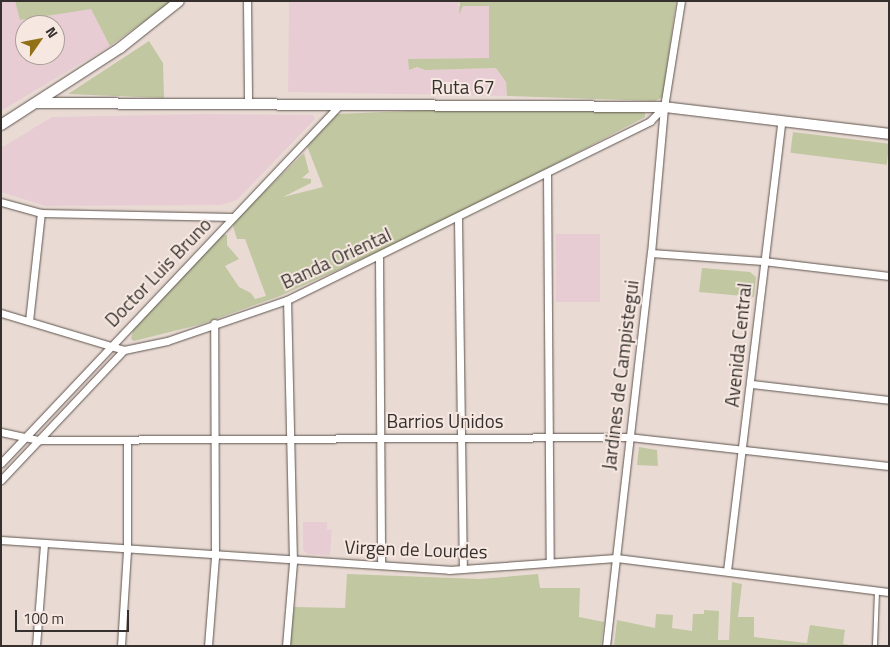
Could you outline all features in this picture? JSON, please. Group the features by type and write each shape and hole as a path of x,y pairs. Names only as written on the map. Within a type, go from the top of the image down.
{"street":[{"path":"1,125 127,42 179,1"},
{"path":"248,1 248,105"},
{"name":"Jardines de Campistegui","path":"606,646 651,253 664,107 681,1"},
{"name":"Ruta 67","path":"36,103 664,107 889,134"},
{"name":"Doctor Luis Bruno","path":"1,464 110,344 341,104"},
{"name":"Banda Oriental","path":"124,350 167,341 287,300 458,218 650,121 664,107"},
{"name":"Avenida Central","path":"727,571 781,122"},
{"path":"548,173 550,562"},
{"path":"1,202 40,213 233,217"},
{"path":"29,321 40,213"},
{"path":"458,218 463,569"},
{"path":"651,253 763,262 889,276"},
{"path":"379,256 381,564"},
{"path":"286,646 293,562 292,438 287,300"},
{"path":"1,313 110,344 124,350"},
{"path":"208,646 214,557 214,324"},
{"name":"Doctor Luis Bruno","path":"1,480 124,350"},
{"path":"751,384 889,400"},
{"name":"Barrios Unidos","path":"1,432 40,440 629,437 889,466"},
{"path":"121,646 127,551 127,440"},
{"name":"Virgen de Lourdes","path":"1,540 44,545 293,562 381,564 463,569 616,558 889,592"},
{"path":"36,646 44,545"}],"lane":[{"path":"875,646 877,592"}],"shaded area":[{"path":"1,1 15,1 19,15 15,15 15,65 65,65 65,15 50,15 91,8 110,46 1,111"},
{"path":"289,1 460,1 457,6 489,6 489,58 409,59 409,70 417,67 425,70 496,68 506,82 507,96 288,92"},
{"path":"203,114 313,115 315,119 237,200 220,205 45,206 1,192 1,148 52,117"},
{"path":"556,234 600,234 600,302 556,302"},
{"path":"303,522 327,522 327,530 332,529 330,555 307,554 303,550"}],"green space":[{"path":"15,1 172,1 110,46 91,9 52,15 19,15"},
{"path":"460,1 676,1 663,97 655,101 507,96 506,82 496,68 425,70 417,67 409,70 408,59 489,58 489,6 463,6 459,15"},
{"path":"149,41 163,63 164,98 68,94"},
{"path":"434,110 635,111 645,113 645,117 453,218 280,296 202,324 134,341 131,339 134,327 221,234 227,235 227,245 239,259 225,266 239,287 251,293 255,299 266,296 245,239 237,239 232,223 304,153 309,172 302,178 311,179 311,183 283,197 323,187 307,146 337,114"},
{"path":"793,132 889,144 887,165 790,153"},
{"path":"702,268 750,272 756,277 754,297 699,292"},
{"path":"639,447 657,450 658,466 637,465"},
{"path":"347,574 480,579 538,574 540,588 580,588 579,617 604,622 601,646 290,646 294,607 345,608"},
{"path":"732,582 742,584 738,617 754,617 754,637 807,643 810,625 845,630 843,644 857,646 614,646 617,620 655,628 656,614 673,615 672,628 692,631 693,614 704,614 704,610 719,611 718,640 729,640"}]}
